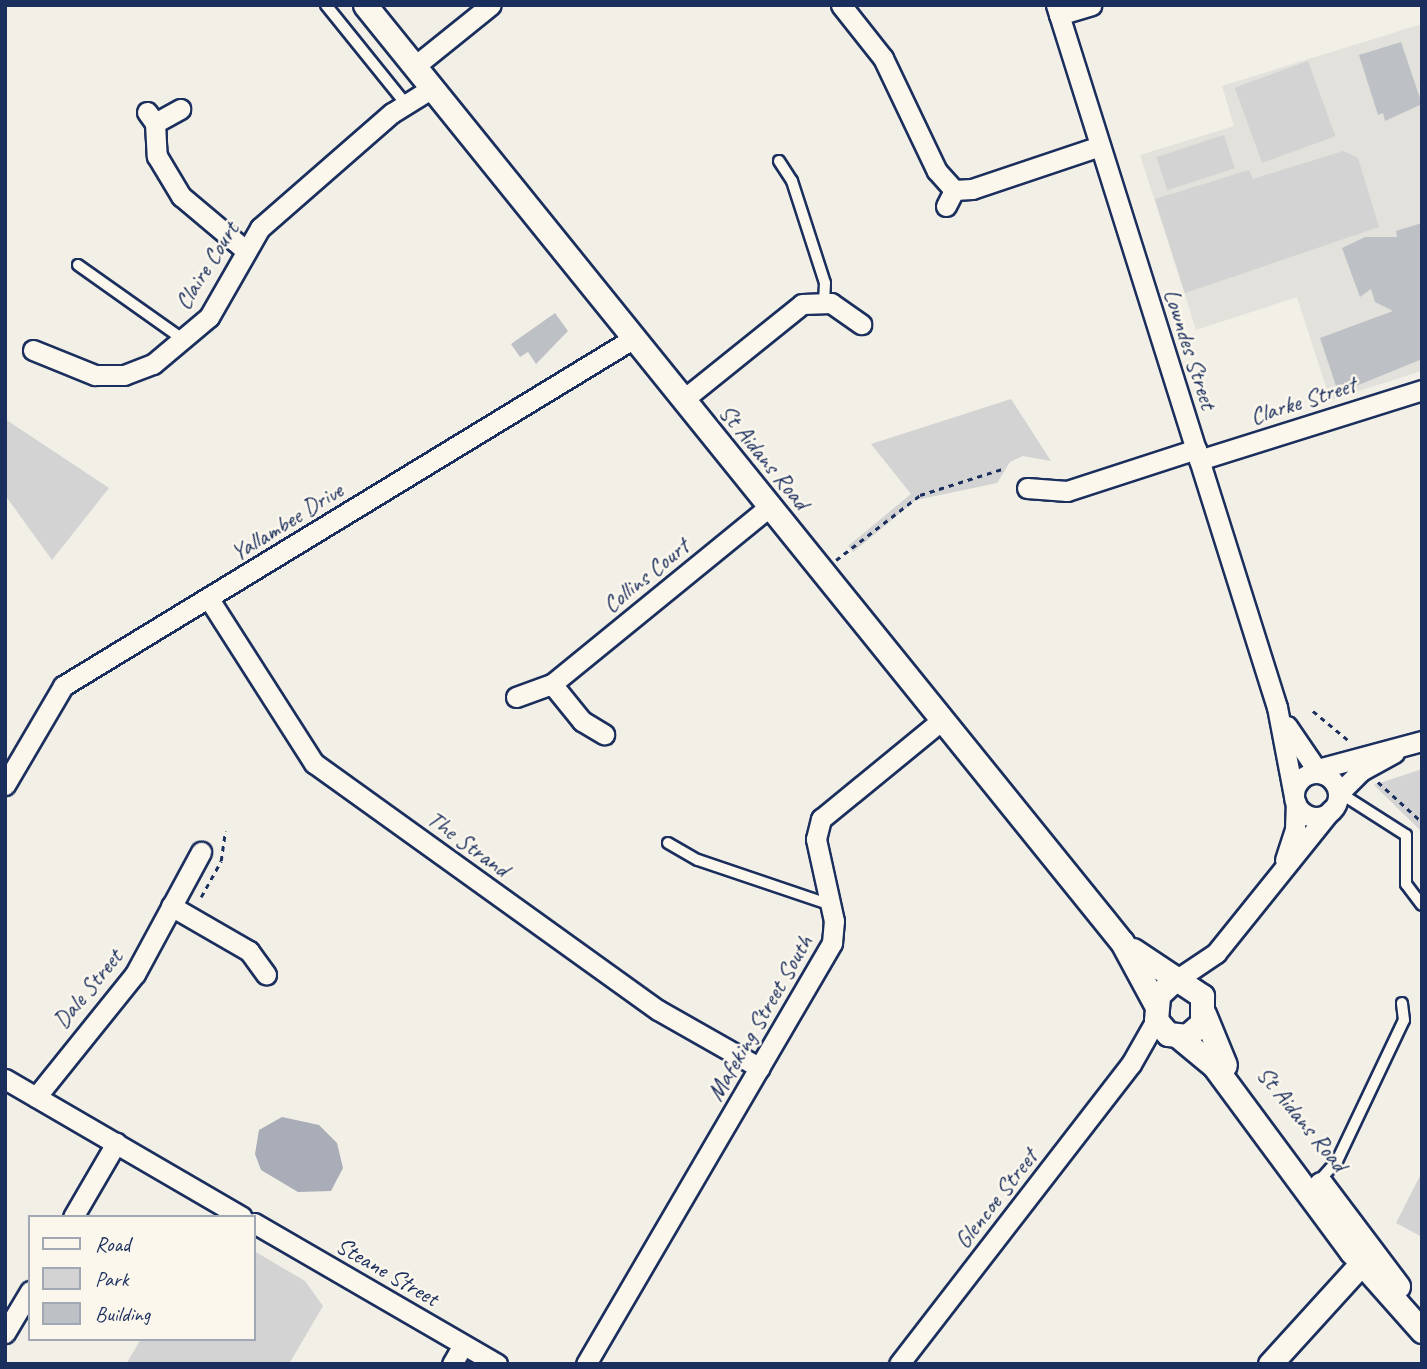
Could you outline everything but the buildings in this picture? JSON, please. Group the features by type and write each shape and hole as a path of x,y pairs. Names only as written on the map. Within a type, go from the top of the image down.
{"street":[{"name":"St Aidans Road","path":"365,5 1122,942 1156,1011 1178,1037 1230,1085 1362,1252"},
{"path":"415,66 491,5"},
{"path":"841,5 883,58 950,198 1100,146"},
{"path":"1058,10 1091,5"},
{"name":"Lowndes Street","path":"1058,10 1277,707 1295,799"},
{"name":"Claire Court","path":"33,350 78,370 111,376 153,364 185,341 216,305 244,249 274,215 406,104 432,88"},
{"path":"180,109 151,118 157,156 181,196 244,249"},
{"path":"684,399 791,310 824,301 861,324"},
{"name":"Yallambee Drive","path":"5,785 63,686 634,338"},
{"name":"Clarke Street","path":"1027,488 1068,491 1422,390"},
{"name":"Collins Court","path":"516,697 552,684 771,506"},
{"name":"The Strand","path":"209,599 314,764 658,1010 760,1068"},
{"path":"552,684 582,721 604,734"},
{"name":"Lowndes Street","path":"1277,707 1337,799"},
{"name":"Mafeking Street South","path":"586,1364 832,943 831,905 816,839 821,819 943,719"},
{"path":"1282,867 1295,829 1298,783 1317,769 1418,742"},
{"path":"1156,1011 1177,979 1216,953 1361,771 1418,742"},
{"path":"1295,799 1311,816 1337,799"},
{"name":"Dale Street","path":"36,1097 135,974 201,852"},
{"path":"171,906 248,951 266,974"},
{"name":"St Aidans Road","path":"1122,942 1177,979 1203,1005 1221,1059 1319,1181 1362,1252"},
{"path":"1178,1037 1198,1029 1216,953"},
{"name":"Glencoe Street","path":"900,1364 1131,1064 1156,1011"},
{"name":"Glencoe Street","path":"1131,1064 1178,1037"},
{"path":"5,1079 239,1215"},
{"path":"74,1215 116,1143"},
{"name":"Steane Street","path":"256,1224 496,1364"},
{"path":"1362,1252 1422,1315"},
{"path":"1362,1252 1422,1331"},
{"path":"1270,1364 1362,1252"},
{"path":"5,1333 28,1294"},
{"path":"452,1364 463,1345"}],"lane":[{"path":"326,5 406,104"},
{"path":"779,161 792,181 825,282 824,301"},
{"path":"78,265 185,341"},
{"path":"1337,799 1406,835 1406,884 1422,905"},
{"path":"668,843 698,860 831,905"},
{"path":"1319,1181 1337,1161 1404,1020 1402,1003"}],"path":[{"path":"835,560 922,494 1005,468"},
{"path":"1313,711 1349,740"},
{"path":"1375,776 1422,822"},
{"path":"201,897 221,861 225,831"}],"shaded area":[{"path":"1422,24 1422,371 1330,400 1297,297 1196,330 1140,155 1234,126 1222,86"},
{"path":"282,1117 319,1125 337,1143 343,1168 331,1191 298,1192 261,1170 255,1154 259,1130"}],"green space":[{"path":"1308,61 1335,136 1262,163 1235,88"},
{"path":"1224,135 1235,168 1167,190 1156,157"},
{"path":"1343,151 1358,158 1379,227 1185,293 1155,199 1249,170 1253,179"},
{"path":"1011,399 1051,461 1023,456 1010,462 997,483 916,500 853,552 848,546 911,494 871,444"},
{"path":"5,419 109,488 52,560 5,495"},
{"path":"1422,769 1422,832 1374,785"},
{"path":"1422,1172 1422,1237 1396,1223"},
{"path":"256,1252 305,1281 323,1306 289,1364 126,1364 140,1341 256,1341"}]}
